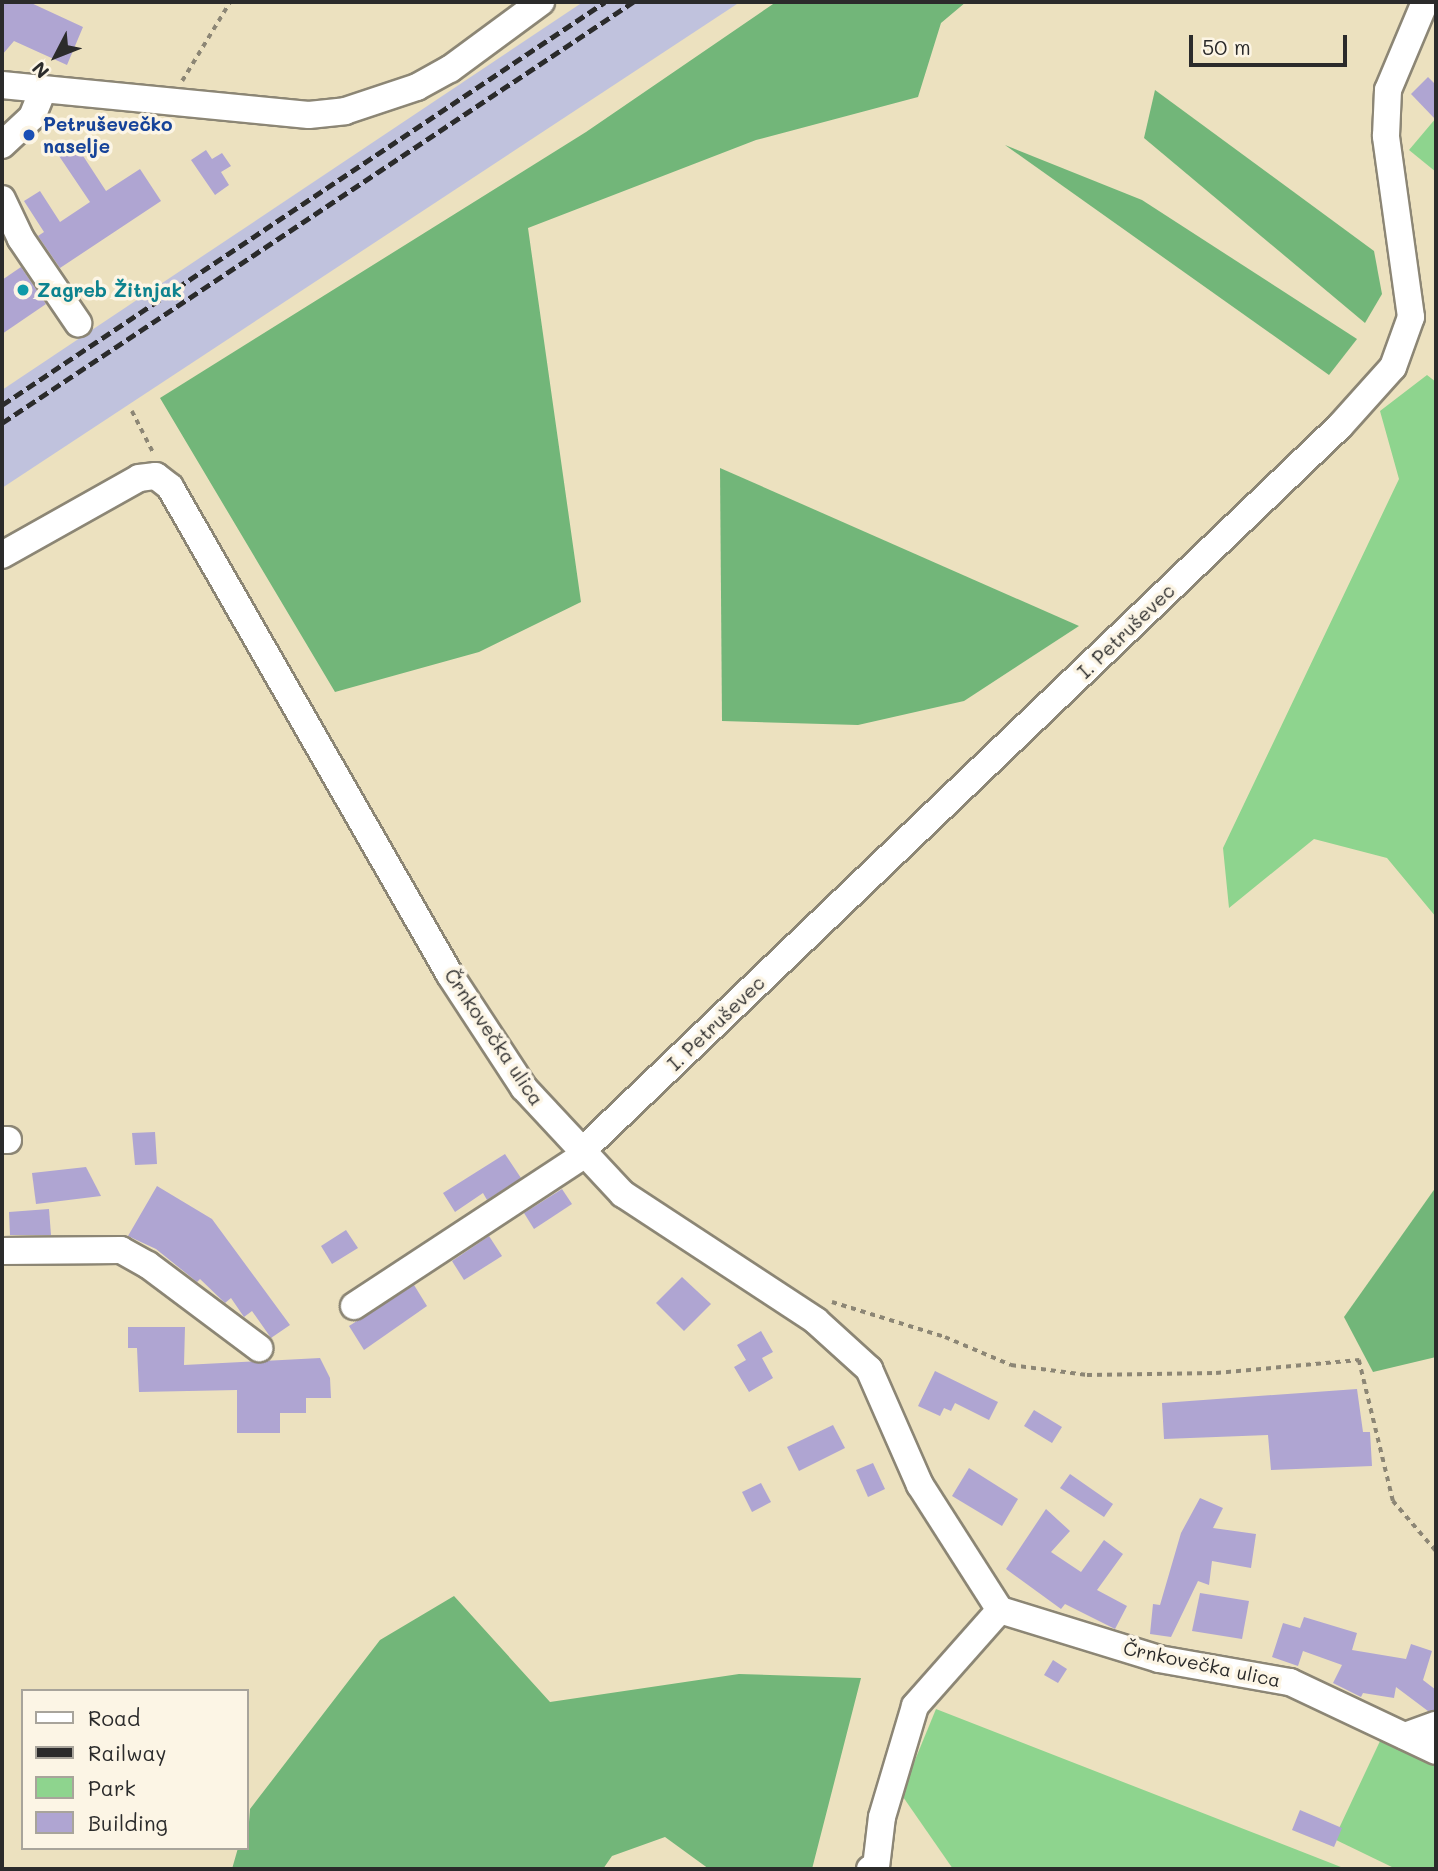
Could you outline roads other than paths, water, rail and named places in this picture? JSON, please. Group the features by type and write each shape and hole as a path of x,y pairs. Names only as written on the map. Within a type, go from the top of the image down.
{"street":[{"path":"2,85 309,115 356,108 417,87 450,69 541,2"},
{"name":"I. Petruševec","path":"354,1306 582,1153 1340,426 1393,367 1411,317 1386,136 1388,90 1425,2"},
{"path":"2,145 32,117 43,90"},
{"path":"2,199 21,239 78,323"},
{"name":"Črnkovečka ulica","path":"2,555 139,478 156,476 187,511 450,975 524,1088 623,1194 816,1321 869,1369 920,1485 1000,1610 1159,1660 1290,1682 1436,1751"},
{"path":"2,1251 121,1250 148,1265 259,1348"},
{"path":"874,1868 882,1817 915,1706 1000,1610"},
{"path":"1405,1736 1436,1725"}],"railway":[{"path":"2,405 605,2"},
{"path":"2,423 633,2"}],"place":[{"name":"Petruševečko naselje","path":"29,135"},
{"name":"Zagreb Žitnjak","path":"23,290"}]}
